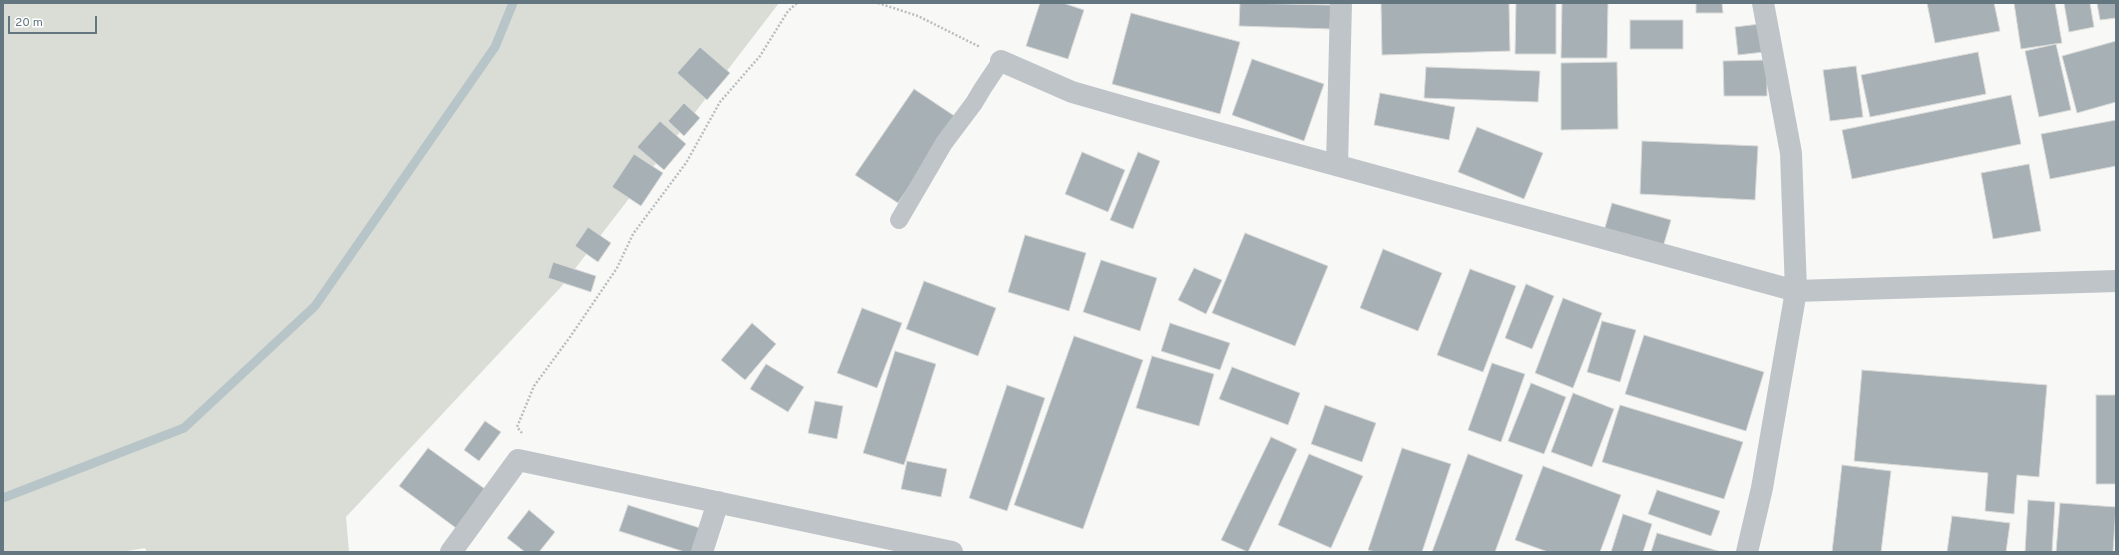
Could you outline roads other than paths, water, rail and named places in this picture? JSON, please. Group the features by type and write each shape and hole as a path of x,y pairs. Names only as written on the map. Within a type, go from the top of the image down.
{"street":[{"path":"1337,165 1341,3"},
{"path":"1747,552 1762,488 1796,291 1791,153 1763,3"},
{"path":"1001,62 1072,92 1796,291 2116,281"},
{"path":"451,552 518,460 952,552"},
{"path":"702,552 718,502"}],"lane":[{"path":"898,220 944,143 974,104 982,88 1001,62"}],"waterway":[{"path":"3,498 184,428 315,306 495,47 513,3"}]}
